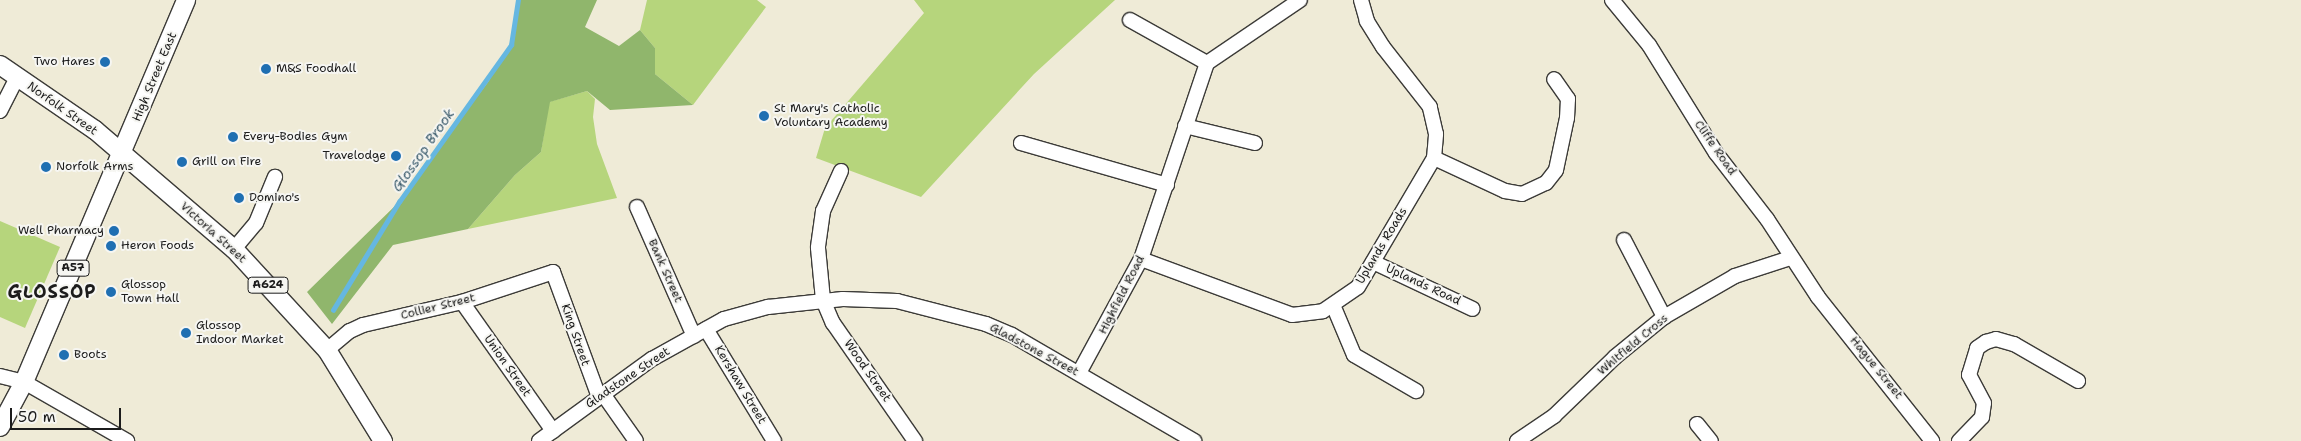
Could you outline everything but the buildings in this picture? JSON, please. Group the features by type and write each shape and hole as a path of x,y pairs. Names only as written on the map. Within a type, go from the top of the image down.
{"main road":[{"name":"High Street East","path":"122,154 186,0"},
{"name":"Norfolk Street","path":"0,65 95,130 122,154"},
{"name":"Victoria Street","path":"122,154 234,249 327,350 383,441"},
{"name":"A57","path":"0,427 24,382 122,154"}],"street":[{"path":"1130,20 1207,63 1300,0"},
{"name":"Uplands Roads","path":"1141,259 1280,313 1314,314 1333,305 1358,287 1434,158 1436,134 1430,107 1379,41 1367,21 1361,0"},
{"name":"Cliffe Road","path":"1612,0 1649,45 1716,154 1767,219 1790,258 1818,297"},
{"name":"Highfield Road","path":"1079,373 1141,259 1207,63"},
{"path":"0,111 17,78"},
{"path":"1434,158 1505,191 1522,194 1546,183 1556,170 1567,118 1568,99 1554,79"},
{"path":"1185,126 1255,143"},
{"path":"1021,143 1167,185"},
{"name":"Wood Street","path":"841,171 823,211 818,248 823,300 833,323 911,440"},
{"path":"234,249 256,223 276,177"},
{"name":"Bank Street","path":"637,207 700,332"},
{"path":"1624,240 1664,317"},
{"name":"Whitfield Cross","path":"1517,441 1554,416 1615,357 1664,317 1735,276 1790,258"},
{"name":"Uplands Road","path":"1374,262 1473,309"},
{"name":"Collier Street","path":"327,350 350,331 363,325 462,302 553,272"},
{"name":"King Street","path":"553,272 601,395 636,441"},
{"name":"Hague Street","path":"1818,297 1932,441"},
{"name":"Gladstone Street","path":"539,441 652,359 700,332 744,312 823,300 897,301 960,316 1012,335 1194,441"},
{"name":"Union Street","path":"462,302 553,431"},
{"path":"1333,305 1354,355 1416,391"},
{"name":"Kershaw Street","path":"700,332 774,441"},
{"path":"1960,441 1982,417 1984,403 1969,375 1977,348 1986,342 1996,339 2014,344 2078,381"},
{"path":"0,376 24,382 127,441"},
{"path":"1697,424 1711,441"}],"green space":[{"path":"518,0 597,0 585,27 619,46 640,30 655,48 655,74 693,105 610,110 587,91 550,102 541,152 515,175 468,229 393,245 332,324 307,292 399,202 488,82 511,45"},
{"path":"647,0 757,0 766,7 693,105 655,74 655,48 640,30"},
{"path":"914,0 1115,0 1034,74 921,197 816,158 825,128 924,13"},
{"path":"587,91 595,99 593,117 597,144 617,198 468,229 515,175 541,152 549,102"},
{"path":"0,221 60,247 25,328 0,317"}],"waterway":[{"name":"Glossop Brook","path":"333,310 399,202 511,45 518,0"}],"place":[{"name":"Two Hares","path":"105,62"},
{"name":"M&S Foodhall","path":"266,69"},
{"name":"St Mary's Catholic Voluntary Academy","path":"764,116"},
{"name":"Every-Bodies Gym","path":"233,137"},
{"name":"Travelodge","path":"396,156"},
{"name":"Grill on Fire","path":"182,162"},
{"name":"Norfolk Arms","path":"46,167"},
{"name":"Domino's","path":"239,198"},
{"name":"Well Pharmacy","path":"114,231"},
{"name":"Heron Foods","path":"111,246"},
{"name":"Glossop Town Hall","path":"111,292"},
{"name":"Glossop Indoor Market","path":"186,333"},
{"name":"Boots","path":"64,355"}],"district":[{"name":"GLOSSOP","path":"52,292"}]}
